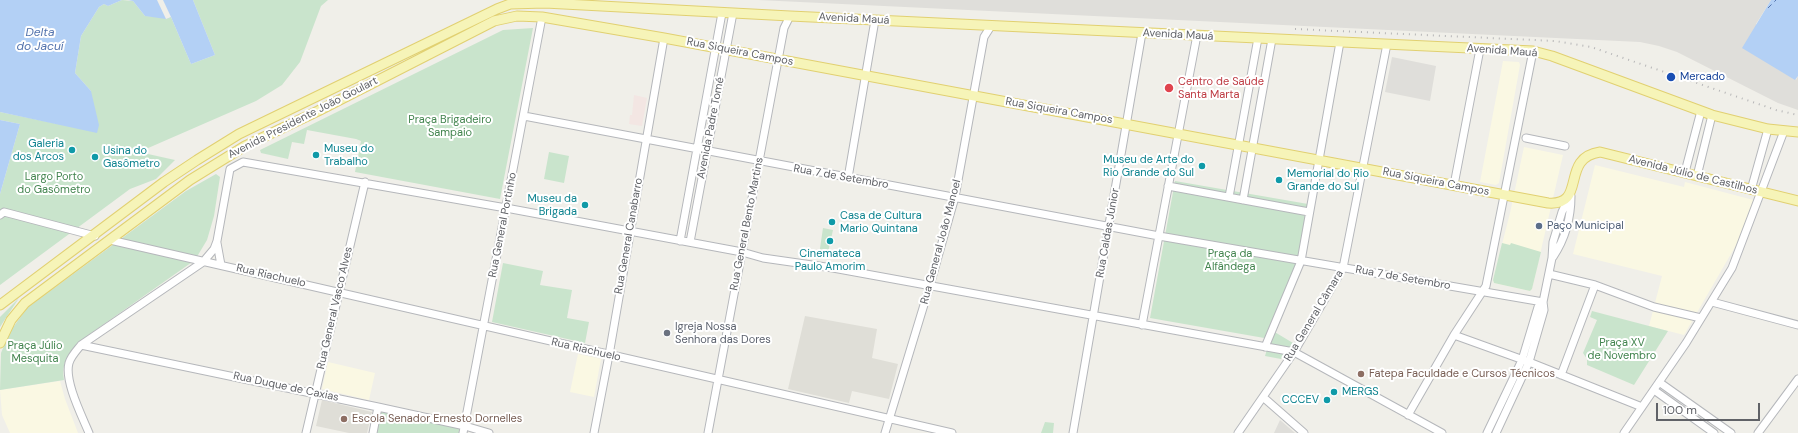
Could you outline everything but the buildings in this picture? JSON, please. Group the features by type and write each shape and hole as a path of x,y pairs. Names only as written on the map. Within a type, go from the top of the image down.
{"main road":[{"name":"Avenida Mauá","path":"545,3 722,13 1533,52 1552,56 1712,115 1768,129 1798,132"},
{"name":"Avenida Presidente João Goulart","path":"0,305 95,236 164,182 239,134 497,8 510,4 545,3"},
{"name":"Avenida Presidente João Goulart","path":"0,343 11,320 25,303 190,180 245,146 318,111 494,21 516,16 542,17"},
{"name":"Rua Siqueira Campos","path":"542,17 664,38 1555,204 1565,200 1571,192"},
{"name":"Avenida Júlio de Castilhos","path":"1571,192 1579,164 1588,155 1600,152 1798,201"}],"street":[{"name":"Avenida Padre Tomé","path":"680,240 710,85 722,13"},
{"name":"Avenida Padre Tomé","path":"690,242 733,13"},
{"name":"Rua General Bento Martins","path":"708,433 778,60 785,25 790,16"},
{"name":"Rua General Portinho","path":"464,429 542,17"},
{"path":"848,178 875,20"},
{"name":"Rua General João Manoel","path":"884,433 930,285 955,197 984,37 991,26"},
{"name":"Rua Caldas Júnior","path":"1073,433 1142,33"},
{"path":"1142,325 1197,36"},
{"name":"Rua General Canabarro","path":"594,433 609,356 664,38"},
{"path":"1229,197 1258,38"},
{"path":"1243,200 1272,39"},
{"path":"1265,347 1301,261 1340,42"},
{"name":"Rua General Câmara","path":"1238,433 1294,352 1343,268 1364,168 1387,44"},
{"path":"1454,185 1480,49"},
{"path":"1408,415 1454,335 1486,286 1533,52"},
{"path":"710,85 720,86"},
{"path":"706,106 716,108"},
{"path":"1685,172 1701,111"},
{"path":"1697,176 1712,115"},
{"name":"Rua 7 de Setembro","path":"524,116 758,162 955,197 1159,236"},
{"path":"1751,190 1768,129"},
{"path":"1624,433 1712,302 1732,268 1784,131"},
{"path":"1526,138 1565,146"},
{"path":"89,433 74,396 68,373 69,363 81,345 203,262 214,249 217,241 230,169 243,162 366,182 680,240 742,252 763,258 930,285 1294,352 1442,433"},
{"path":"1235,164 1249,166"},
{"path":"1232,180 1246,183"},
{"name":"Rua General Vasco Alves","path":"307,433 366,182"},
{"path":"1168,186 1309,212"},
{"path":"1496,433 1529,362 1544,310 1543,302 1552,258 1553,242 1562,212 1571,192"},
{"path":"688,194 698,196"},
{"path":"2,214 95,236"},
{"path":"1159,236 1301,261"},
{"path":"110,240 203,262"},
{"name":"Rua Riachuelo","path":"217,241 222,265"},
{"name":"Rua 7 de Setembro","path":"1301,261 1543,302"},
{"name":"Rua Riachuelo","path":"203,262 222,265 609,356 952,433"},
{"path":"1549,274 1595,285 1658,307 1701,318"},
{"path":"1561,375 1595,285"},
{"path":"1487,433 1522,360 1538,307 1543,302"},
{"path":"1712,302 1798,325"},
{"path":"1454,335 1529,362 1642,407"},
{"name":"Rua Duque de Caxias","path":"81,345 378,406 464,429 489,433"},
{"path":"1758,433 1798,379"},
{"path":"1659,382 1731,433"},
{"path":"1654,390 1714,433"},
{"path":"1263,397 1304,433"},
{"path":"373,433 378,406"}],"shaded area":[{"path":"758,0 1771,0 1756,24 1796,80 1798,76 1798,110 1778,103 1677,52 1640,42"},
{"path":"1392,57 1436,66 1430,101 1385,92"},
{"path":"1503,61 1519,62 1520,65 1499,183 1496,185 1480,182"},
{"path":"634,95 647,98 642,126 629,124 630,115 632,115"},
{"path":"1524,147 1563,155 1532,289 1530,291 1494,283 1493,280 1510,213"},
{"path":"1595,165 1684,187 1685,182 1761,202 1684,335 1649,326 1662,276 1573,254"},
{"path":"805,316 877,329 872,358 898,364 889,399 852,391 849,403 788,389"},
{"path":"578,354 601,359 594,397 570,392"},
{"path":"328,362 375,373 369,400 322,389"},
{"path":"60,381 78,433 10,433 2,415 0,390"},
{"name":"Escola Senador Ernesto Dornelles","path":"322,400 372,412 367,433 349,433 316,426"},
{"path":"1280,420 1295,433 1274,433"}],"green space":[{"name":"Largo Porto do Gasômetro","path":"122,0 133,1 145,16 171,17 191,64 215,55 193,0 328,0 321,6 300,62 282,85 256,101 139,152 175,160 156,179 130,189 0,285 0,194 20,124 0,120 0,112 58,124 91,91 75,73 81,36 99,7 104,4 108,6"},
{"name":"Praça Brigadeiro Sampaio","path":"533,28 500,199 355,172 361,141 356,139 307,130 304,144 292,142 288,159 261,153 260,150 503,30"},
{"path":"549,152 569,156 564,183 544,179"},
{"name":"Praça Júlio Mesquita","path":"216,174 220,177 214,216 207,240 195,260 80,341 72,349 66,359 63,374 64,380 0,390 1,353 9,333 27,308 186,191"},
{"name":"Praça da Alfândega","path":"1175,181 1308,204 1301,261 1273,331 1293,343 1281,359 1265,356 1270,339 1150,318"},
{"path":"823,228 833,230 827,257 819,255"},
{"path":"1502,243 1510,245 1511,243 1541,252 1532,289 1530,291 1494,283 1493,280"},
{"path":"503,263 543,271 540,285 572,290 567,318 589,322 585,343 492,322"},
{"path":"19,298 0,327 0,317"},
{"name":"Praça XV de Novembro","path":"1592,311 1668,331 1634,385 1587,365 1587,359 1583,353 1597,320 1590,317"},
{"path":"380,410 462,428 461,433 375,433"},
{"path":"1045,422 1054,423 1053,433 1041,433"}],"water":[{"name":"Delta do Jacuí","path":"0,0 122,0 108,6 104,4 99,7 81,36 75,73 91,91 99,125 97,133 0,112"},
{"path":"128,0 193,0 215,55 191,64 171,17 166,19 145,16 133,1"},
{"path":"1771,0 1798,0 1798,76 1795,80 1742,48"},
{"path":"0,120 20,124 0,194"}],"pier":[{"path":"157,0 163,0 171,17 166,19"}],"ferry route":[{"path":"1768,8 1776,0"}],"railway":[{"path":"1295,29 1555,41 1591,47 1776,110 1798,115"}],"place":[{"name":"Mercado","path":"1671,77"},
{"name":"Centro de Saúde Santa Marta","path":"1169,88"},
{"name":"Galeria dos Arcos","path":"72,150"},
{"name":"Museu do Trabalho","path":"316,155"},
{"name":"Usina do Gasômetro","path":"95,157"},
{"name":"Museu de Arte do Rio Grande do Sul","path":"1202,166"},
{"name":"Memorial do Rio Grande do Sul","path":"1279,180"},
{"name":"Museu da Brigada","path":"585,205"},
{"name":"Casa de Cultura Mario Quintana","path":"832,222"},
{"name":"Paço Municipal","path":"1539,226"},
{"name":"Cinemateca Paulo Amorim","path":"830,241"},
{"name":"Igreja Nossa Senhora das Dores","path":"667,333"},
{"name":"Fatepa Faculdade e Cursos Técnicos","path":"1361,374"},
{"name":"MERGS","path":"1334,392"},
{"name":"CCCEV","path":"1327,400"},
{"name":"Escola Senador Ernesto Dornelles","path":"344,419"}]}
